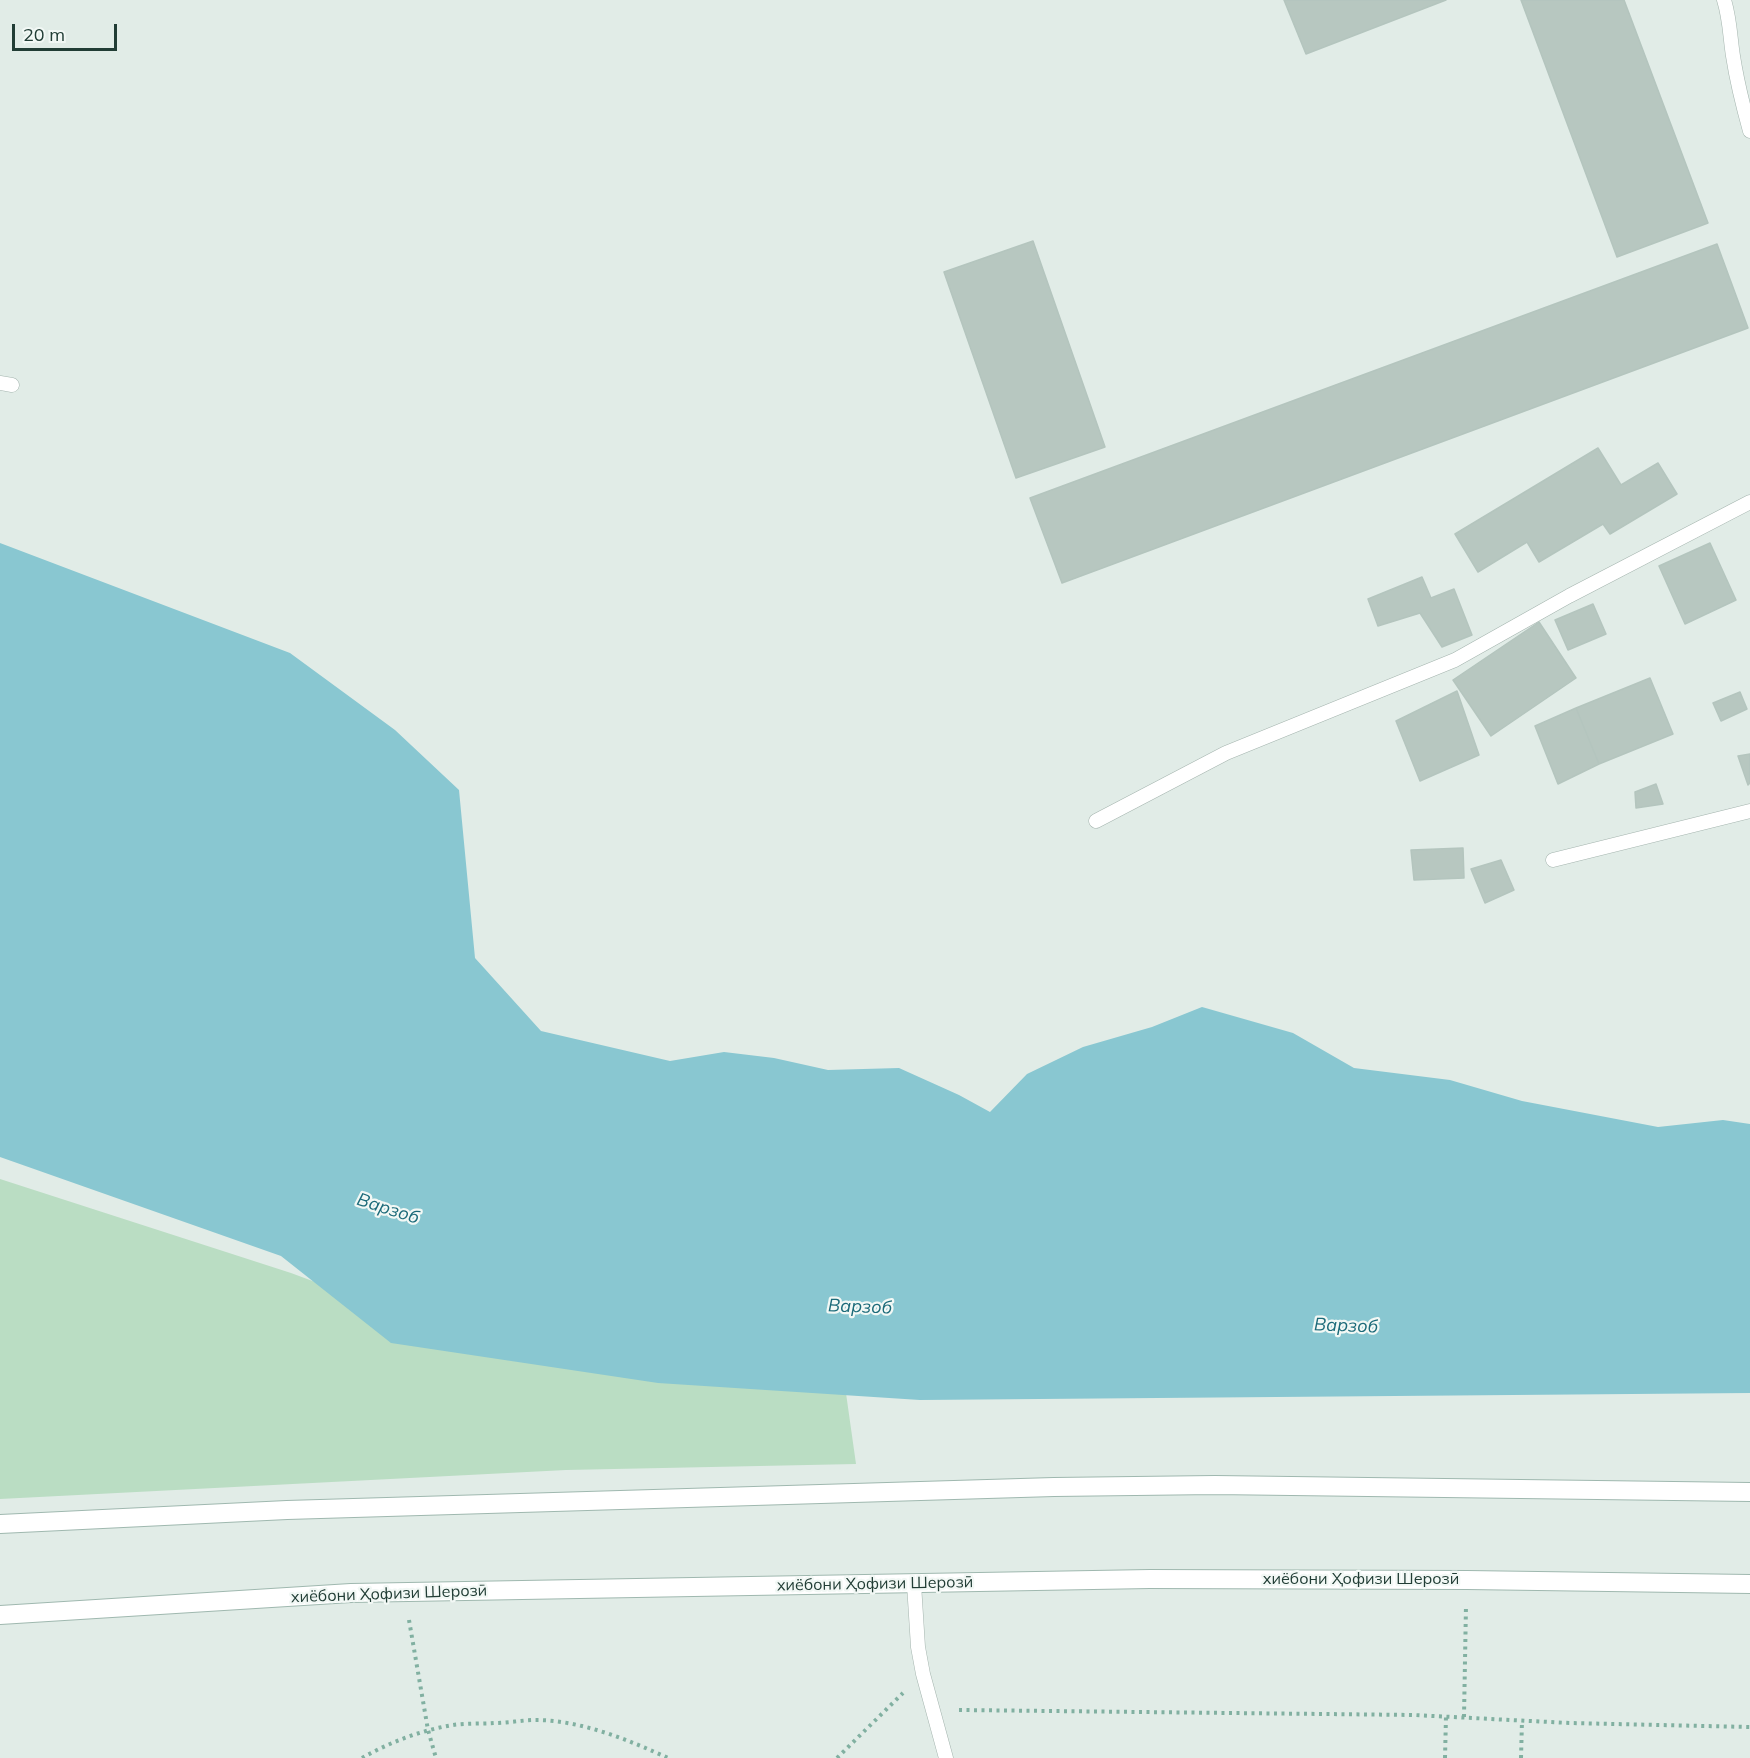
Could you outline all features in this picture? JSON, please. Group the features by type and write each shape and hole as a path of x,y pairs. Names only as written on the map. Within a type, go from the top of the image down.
{"main road":[{"path":"0,1524 299,1509 1054,1487 1322,1486 1750,1492"},
{"name":"хиёбони Ҳофизи Шерозӣ","path":"0,1615 301,1596 404,1592 1150,1579 1750,1584"}],"lane":[{"path":"1724,0 1729,17 1742,105 1750,131"},
{"path":"1096,821 1226,753 1455,660 1569,596 1750,502"},
{"path":"1552,860 1750,811"},
{"path":"914,1584 915,1624 923,1674 946,1758"}],"path":[{"path":"1464,1717 1467,1580"},
{"path":"404,1592 436,1758"},
{"path":"837,1758 923,1674"},
{"path":"933,1709 1446,1716 1569,1723 1750,1727"},
{"path":"1445,1758 1446,1716"},
{"path":"362,1758 429,1730 454,1725 537,1719 603,1732 636,1743 668,1758"},
{"path":"1521,1758 1522,1720"}],"green space":[{"path":"0,1179 291,1273 431,1325 843,1372 856,1464 566,1470 0,1499"}],"water":[{"name":"Варзоб","path":"0,543 290,653 395,730 459,790 475,958 541,1031 670,1061 724,1052 774,1058 828,1070 899,1068 959,1095 990,1112 1027,1074 1083,1047 1152,1027 1202,1007 1293,1033 1354,1068 1450,1080 1522,1101 1658,1127 1723,1120 1750,1124 1750,1393 920,1400 658,1383 391,1343 281,1256 0,1157"}],"building":[{"path":"1284,0 1446,0 1306,54"},
{"path":"1521,0 1624,0 1708,223 1617,257"},
{"path":"1033,241 1105,447 1016,478 944,272"},
{"path":"1717,244 1748,328 1062,583 1030,498"},
{"path":"1598,448 1621,485 1658,463 1677,494 1610,534 1603,524 1539,562 1527,542 1478,572 1455,534"},
{"path":"1710,543 1736,600 1685,624 1659,566"},
{"path":"1422,577 1431,598 1454,589 1472,635 1442,647 1420,613 1378,626 1368,599"},
{"path":"1593,604 1606,634 1568,650 1555,620"},
{"path":"1539,622 1576,678 1491,736 1453,680"},
{"path":"1650,678 1673,734 1599,764 1576,708"},
{"path":"1457,691 1479,755 1420,781 1396,721"},
{"path":"1740,692 1747,709 1721,721 1713,703"},
{"path":"1576,708 1599,764 1558,784 1535,726"},
{"path":"1750,754 1750,783 1748,785 1738,756"},
{"path":"1656,784 1663,804 1636,808 1635,792"},
{"path":"1463,848 1464,878 1414,880 1411,850"},
{"path":"1501,860 1514,890 1485,903 1471,869"}]}
